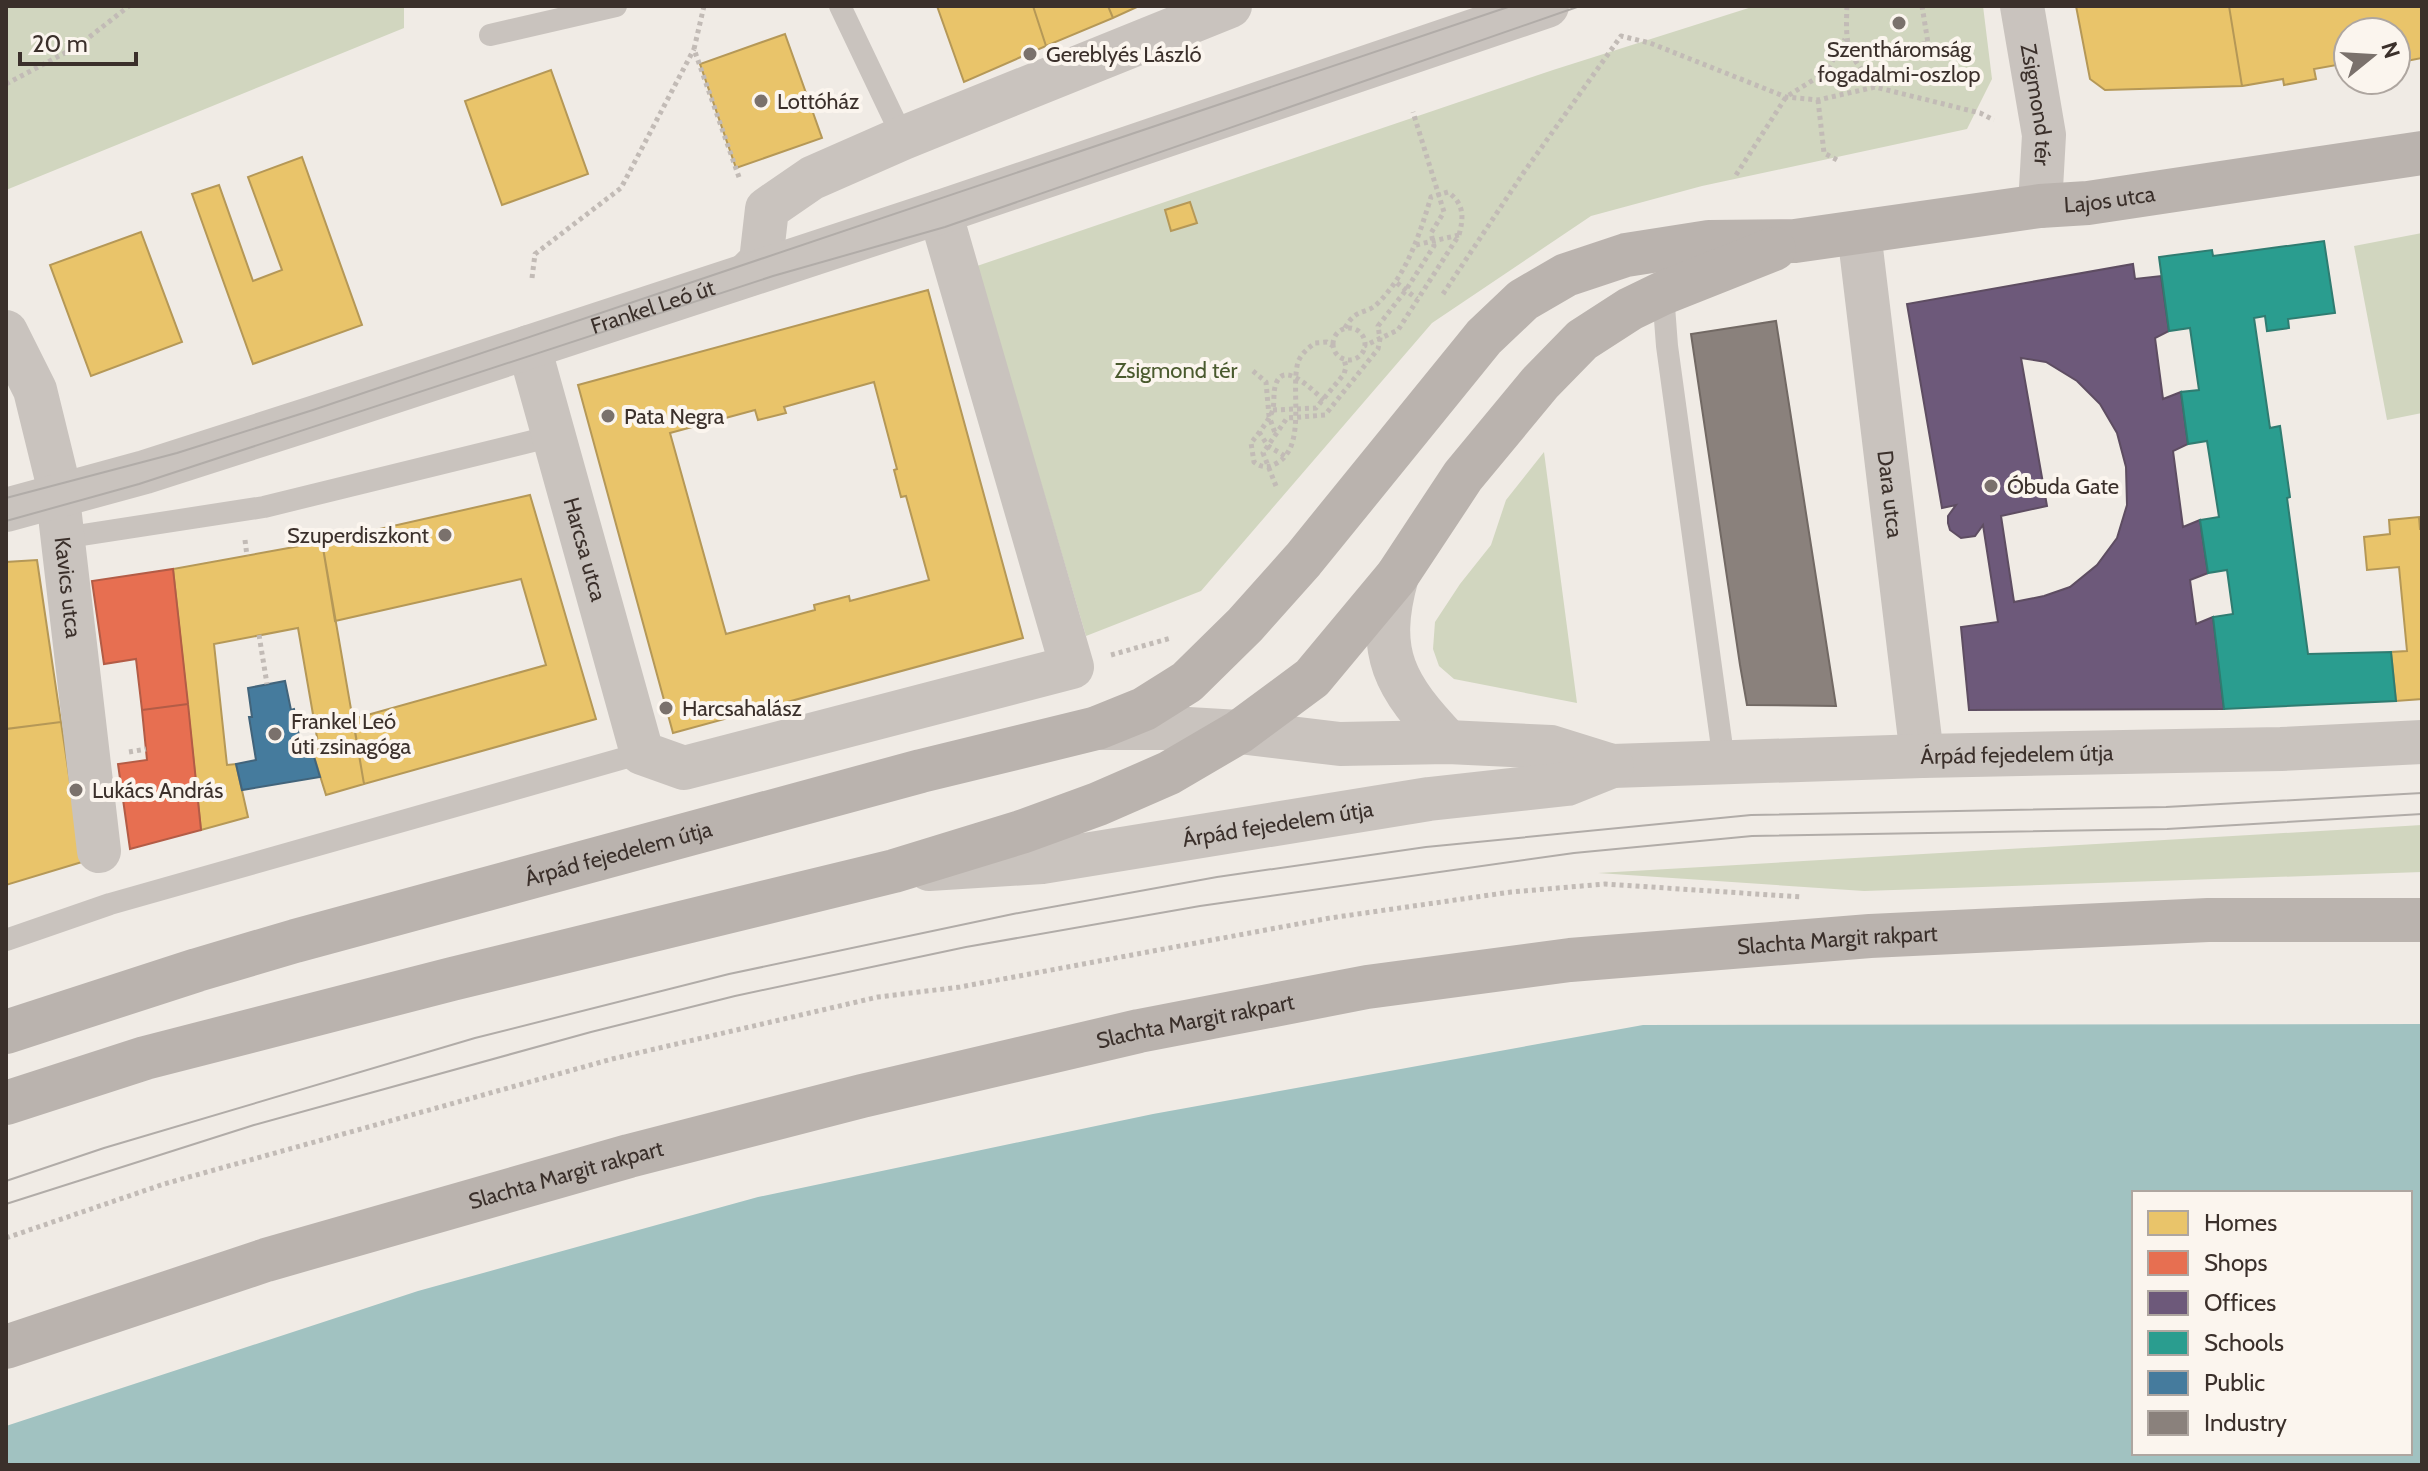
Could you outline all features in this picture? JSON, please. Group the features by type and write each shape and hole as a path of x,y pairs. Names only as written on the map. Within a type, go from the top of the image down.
{"main road":[{"name":"Lajos utca","path":"1795,241 2040,206 2088,203 2422,153"},
{"path":"1239,732 1312,678 1397,576 1463,476 1540,383 1582,340 1630,309 1663,293 1795,241"},
{"path":"1097,728 1144,709 1177,689 1218,652 1303,560 1484,337 1523,300 1566,275 1626,255 1709,242 1795,241"},
{"name":"Árpád fejedelem útja","path":"6,1032 295,941 921,771 1097,728"},
{"name":"Árpád fejedelem útja","path":"6,1103 145,1058 894,871 1021,832 1098,804 1169,773 1239,732"},
{"name":"Slachta Margit rakpart","path":"6,1347 266,1260 629,1156 862,1096 1139,1031 1367,987 1570,960 1870,936 2208,920 2422,920"}],"street":[{"path":"747,275 761,261 767,209 812,178 1230,6"},
{"path":"747,275 1547,6"},
{"name":"Zsigmond tér","path":"2022,6 2044,135 2040,206"},
{"path":"642,753 684,768 1072,667 940,212"},
{"name":"Dara utca","path":"1859,232 1922,756"},
{"name":"Frankel Leó út","path":"6,510 62,517 159,468 747,275"},
{"name":"Kavics utca","path":"6,332 35,390 62,517 99,851"},
{"name":"Harcsa utca","path":"529,347 642,753"},
{"path":"1397,576 1388,610 1388,642 1396,673 1419,711 1448,742"},
{"name":"Árpád fejedelem útja","path":"1097,728 1239,732 1340,744 1448,742 1551,747 1612,766 2281,749 2422,742"},
{"name":"Árpád fejedelem útja","path":"894,871 1042,862 1429,799 1567,784 1612,766"}],"lane":[{"path":"490,35 616,6"},
{"path":"840,6 903,138"},
{"path":"1663,293 1667,346 1724,762"},
{"name":"Frankel Leó út","path":"62,517 264,507 553,436"},
{"path":"6,940 125,900 642,753"}],"path":[{"path":"6,84 78,46 129,6"},
{"path":"532,278 535,254 621,188 694,49 704,6"},
{"path":"1847,6 1845,39 1851,56 1875,87"},
{"path":"1851,56 1928,43 1922,6"},
{"path":"1443,294 1524,172 1621,36 1650,43 1786,97 1818,100 1875,87 1980,113 1994,120"},
{"path":"1736,175 1786,97 1826,72 1845,39"},
{"path":"694,49 741,182 767,209"},
{"path":"1818,100 1824,153 1839,161"},
{"path":"1276,486 1263,453 1275,434 1287,418 1325,415 1378,349 1378,326 1434,246 1431,233 1444,212 1413,112"},
{"path":"1364,338 1362,352 1354,360 1335,354 1334,337 1350,319 1363,309 1374,307 1397,283 1415,245 1431,197 1448,192 1458,200 1464,217 1459,235 1398,330 1364,346"},
{"path":"1415,245 1459,235"},
{"path":"1397,283 1417,299"},
{"path":"1350,319 1353,328 1371,341"},
{"path":"1345,328 1353,328"},
{"path":"1324,400 1297,376 1279,378 1271,413 1251,443 1251,456 1260,467 1268,468 1281,461 1292,445 1295,418 1297,376 1299,360 1315,343 1327,342 1333,346"},
{"path":"1271,413 1316,408 1344,374 1344,359"},
{"path":"1253,371 1266,382 1275,434"},
{"path":"1259,432 1268,446 1285,456"},
{"path":"259,635 267,684"},
{"path":"1072,667 1170,638"},
{"path":"6,1238 164,1184 612,1059 878,997 960,987 1330,918 1511,892 1605,884 1799,897"}],"green space":[{"path":"6,6 404,6 404,28 6,190"},
{"name":"Zsigmond tér","path":"1755,6 1983,6 1992,79 1967,129 1702,186 1591,216 1432,323 1201,591 1086,636 977,266 1553,70"},
{"path":"2422,233 2422,413 2387,420 2354,246"},
{"path":"1544,452 1577,703 1454,679 1439,666 1433,649 1435,622 1491,545 1506,500"},
{"path":"2422,825 2422,872 1864,891 1598,873"}],"water":[{"path":"2422,1024 2422,1465 6,1465 6,1426 418,1291 758,1197 1153,1114 1643,1025"}],"building: Homes":[{"path":"937,6 1033,6 1046,46 964,82"},
{"path":"1033,6 1108,6 1113,18 1046,46"},
{"path":"1108,6 1139,6 1113,18"},
{"path":"2076,6 2229,6 2242,86 2105,90 2090,79"},
{"path":"2229,6 2422,6 2422,58 2412,60 2412,16 2332,16 2332,66 2314,69 2316,79 2284,85 2283,79 2242,86"},
{"name":"Lottóház","path":"785,34 822,138 736,168 700,64"},
{"path":"551,70 588,174 502,205 465,101"},
{"path":"302,157 362,325 253,364 192,194 219,185 253,281 282,270 248,177"},
{"path":"1190,202 1197,223 1171,231 1165,210"},
{"path":"141,232 182,342 91,376 50,265"},
{"path":"928,290 1023,638 673,733 578,385","holes":["874,382 897,469 894,470 901,497 906,496 929,580 850,601 849,596 814,605 815,610 726,634 670,433 755,410 758,420 786,413 784,407"]},
{"path":"530,495 596,719 364,784 353,719 546,665 521,579 335,621 322,542"},
{"path":"2419,517 2422,529 2422,699 2396,701 2391,652 2407,651 2399,567 2367,570 2364,537 2390,534 2389,520"},
{"path":"322,542 364,784 326,795 312,750 319,749 298,628 214,644 227,765 236,764 248,817 201,830 173,569"},
{"path":"37,560 61,722 6,729 6,562"},
{"path":"61,722 82,862 6,885 6,729"}],"building: Shops":[{"path":"173,569 188,704 142,710 136,659 104,664 92,581"},
{"path":"188,704 201,830 130,849 118,764 147,760 142,710"}],"building: Offices":[{"name":"Óbuda Gate","path":"2133,264 2135,279 2161,276 2169,331 2155,338 2163,399 2181,392 2188,444 2173,451 2183,527 2200,520 2208,573 2190,580 2196,624 2213,617 2224,709 1969,710 1961,627 1998,622 1983,525 1975,536 1961,538 1950,530 1948,523 1948,516 1956,505 1942,508 1907,304","holes":["2021,358 2046,362 2077,381 2100,404 2117,433 2126,467 2127,505 2117,538 2097,565 2070,587 2014,602 2001,516 2047,506"]}],"building: Schools":[{"path":"2324,241 2335,313 2288,319 2289,328 2267,331 2265,316 2254,318 2270,428 2280,426 2308,654 2391,652 2396,701 2224,709 2213,617 2233,614 2227,570 2208,573 2200,520 2219,517 2207,441 2188,444 2181,392 2199,390 2190,328 2169,331 2159,257 2212,250 2213,256"}],"building: Public":[{"name":"Frankel Leó úti zsinagóga","path":"285,681 302,752 312,750 320,777 242,790 236,764 256,760 248,688"}],"building: Industry":[{"path":"1776,321 1836,706 1747,705 1740,665 1691,334"}],"tram line":[{"path":"6,498 177,453 313,410 1511,6"},
{"path":"6,521 139,484 773,276 945,227 1580,6"},
{"path":"6,1181 104,1148 475,1038 729,974 1013,914 1217,877 1426,847 1751,815 2166,807 2422,793"},
{"path":"6,1204 254,1125 591,1032 735,996 966,947 1200,906 1574,853 1752,836 2167,829 2422,814"}],"place":[{"name":"Szentháromság fogadalmi-oszlop","path":"1899,23"},
{"name":"Gereblyés László","path":"1030,54"},
{"name":"Lottóház","path":"761,101"},
{"name":"Pata Negra","path":"608,416"},
{"name":"Óbuda Gate","path":"1991,486"},
{"name":"Szuperdiszkont","path":"445,535"},
{"name":"Harcsahalász","path":"666,708"},
{"name":"Frankel Leó úti zsinagóga","path":"275,734"},
{"name":"Lukács András","path":"76,790"}]}
